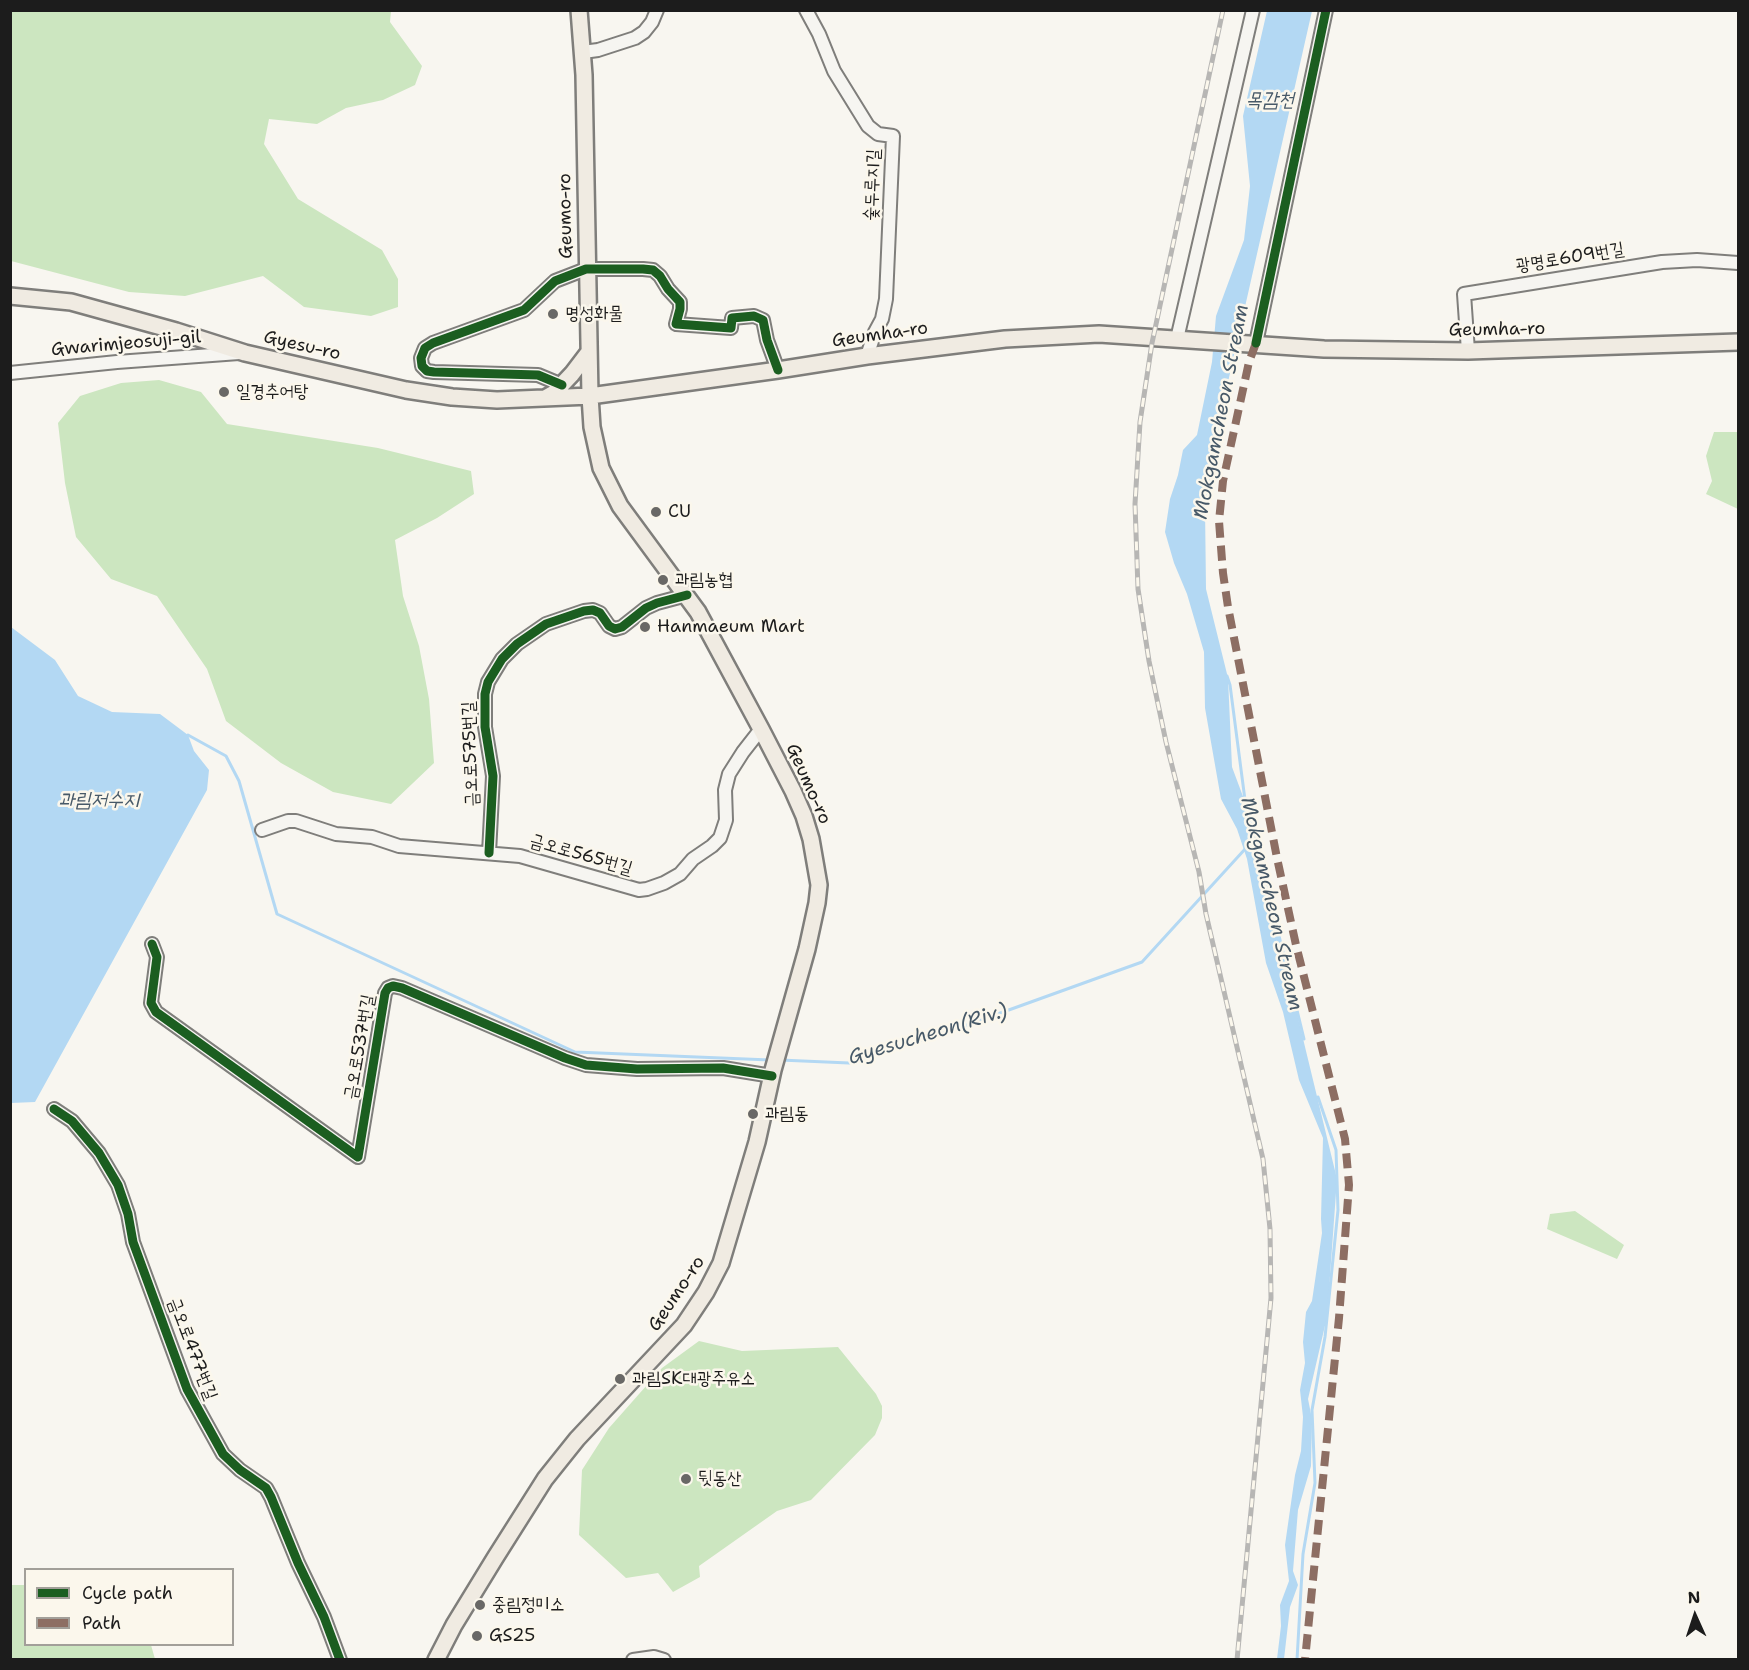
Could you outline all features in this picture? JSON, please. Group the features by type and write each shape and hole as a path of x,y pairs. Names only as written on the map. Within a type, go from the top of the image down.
{"main road":[{"name":"Geumo-ro","path":"436,1659 483,1577 545,1479 577,1439 677,1333 710,1285 728,1246 757,1143 813,921 819,885 816,862 804,816 762,729 687,595 620,506 609,487 596,449 588,353 583,52 579,10"},
{"name":"Gyesu-ro","path":"10,296 71,302 245,353 428,393 475,399 590,396"},
{"name":"Geumha-ro","path":"590,396 867,356 1005,339 1099,334 1324,349 1468,351 1738,342"},
{"path":"544,399 562,385 588,353"}],"street":[{"path":"583,52 598,50 635,38 652,22 657,10"},
{"name":"숯두루지길","path":"806,10 819,34 837,78 868,126 878,134 893,136 886,299 882,319 867,356"},
{"path":"1177,339 1253,10"},
{"path":"1256,343 1326,10"},
{"name":"광명로609번길","path":"1468,351 1464,294 1662,262 1697,260 1738,263"},
{"path":"562,385 538,375 434,372 422,366 421,357 425,348 433,343 524,310 555,281 586,269 653,270 680,302 676,324 731,328 732,318 754,316 763,320 767,340 778,370"},
{"name":"Gwarimjeosuji-gil","path":"10,373 117,362 245,353"},
{"name":"금오로575번길","path":"489,852 492,776 485,727 485,694 488,682 502,659 531,633 584,611 593,610 600,613 609,626 622,627 646,608 687,595"},
{"name":"금오로565번길","path":"262,830 297,820 336,834 372,837 399,846 489,852 537,860 567,871 639,890 664,883 680,874 693,859 720,838 726,820 725,789 729,774 742,752 762,729"},
{"name":"금오로537번길","path":"152,944 157,957 151,1003 156,1012 358,1156 385,993 393,986 402,987 564,1058 586,1065 637,1069 723,1068 773,1073"},
{"name":"금오로477번길","path":"54,1109 72,1121 99,1153 118,1185 128,1214 133,1242 186,1389 223,1454 240,1470 266,1488 272,1497 340,1659"},
{"path":"633,1659 654,1657 664,1659"}],"green space":[{"path":"10,11 391,11 390,22 422,66 415,85 383,100 346,108 317,124 269,119 264,144 298,199 382,250 398,279 398,307 371,316 304,307 263,276 185,296 129,292 11,261"},
{"path":"159,380 201,392 227,424 378,448 471,471 474,494 437,518 395,540 403,596 419,646 429,699 434,763 391,804 333,792 281,763 226,721 207,669 157,596 111,579 76,537 65,483 58,423 80,396 121,383"},
{"path":"1714,432 1738,432 1738,509 1706,494 1712,481 1706,456"},
{"path":"1575,1211 1624,1245 1617,1259 1547,1229 1550,1214"},
{"path":"699,1341 742,1351 838,1347 876,1394 882,1406 882,1418 875,1435 811,1500 777,1511 699,1566 700,1577 673,1592 658,1573 626,1578 579,1535 582,1470 609,1428 662,1368"},
{"path":"11,1585 24,1585 24,1646 151,1646 155,1659 11,1659"}],"water":[{"name":"목감천","path":"1267,11 1312,11 1223,404 1205,507 1206,589 1228,678 1232,767 1257,834 1275,923 1337,1179 1327,1317 1308,1399 1312,1419 1311,1466 1298,1510 1293,1571 1298,1585 1290,1607 1284,1659 1277,1659 1281,1626 1280,1605 1289,1581 1285,1545 1295,1475 1301,1451 1303,1417 1300,1390 1305,1363 1303,1342 1306,1312 1312,1301 1322,1233 1323,1138 1299,1080 1283,1012 1266,963 1247,859 1237,829 1221,799 1205,708 1204,652 1165,532 1170,499 1183,450 1197,435 1212,362 1216,316 1244,240 1250,186 1243,116"},
{"name":"과림저수지","path":"11,627 55,660 78,696 112,712 160,714 188,735 194,751 209,770 207,790 35,1102 11,1103"}],"waterway":[{"name":"Mokgamcheon Stream","path":"1227,676 1245,800"},
{"name":"Gyesucheon(Riv.)","path":"188,735 226,756 239,781 277,914 575,1052 770,1060"},
{"name":"Gyesucheon(Riv.)","path":"780,1060 849,1063 956,1029 1142,962 1246,848"},
{"name":"Mokgamcheon Stream","path":"1266,882 1304,1039"},
{"name":"Mokgamcheon Stream","path":"1297,1660 1303,1554 1315,1483 1312,1410 1325,1337 1338,1210 1336,1150 1318,1097"}],"railway":[{"path":"1223,10 1152,343 1140,422 1135,504 1138,589 1149,661 1263,1159 1270,1229 1271,1298 1237,1660"}],"marked path":[{"path":"1256,343 1249,362 1223,481 1219,521 1223,573 1277,858 1296,945 1345,1139 1349,1185 1339,1318 1305,1660"}],"cycle path":[{"path":"1256,343 1326,10"},
{"path":"562,385 538,375 427,371 422,366 421,358 425,348 433,343 524,310 555,281 586,269 643,269 653,270 660,276 680,302 676,324 731,328 732,318 754,316 763,320 767,340 778,370"},
{"path":"489,853 493,776 485,727 485,694 488,682 502,659 517,644 546,624 593,610 600,613 609,626 615,629 622,627 646,608 687,595"},
{"path":"152,944 157,957 151,1003 156,1012 358,1157 385,993 393,986 586,1065 637,1069 723,1068 772,1076"},
{"path":"54,1109 72,1121 99,1153 118,1185 128,1214 133,1242 187,1389 223,1454 240,1470 266,1488 324,1617 340,1660"}],"place":[{"name":"명성화물","path":"553,314"},
{"name":"일경추어탕","path":"224,392"},
{"name":"CU","path":"656,512"},
{"name":"과림농협","path":"663,580"},
{"name":"Hanmaeum Mart","path":"645,627"},
{"name":"과림동","path":"753,1114"},
{"name":"과림SK대광주유소","path":"620,1379"},
{"name":"뒷동산","path":"686,1479"},
{"name":"중림정미소","path":"480,1605"},
{"name":"GS25","path":"477,1636"}]}
